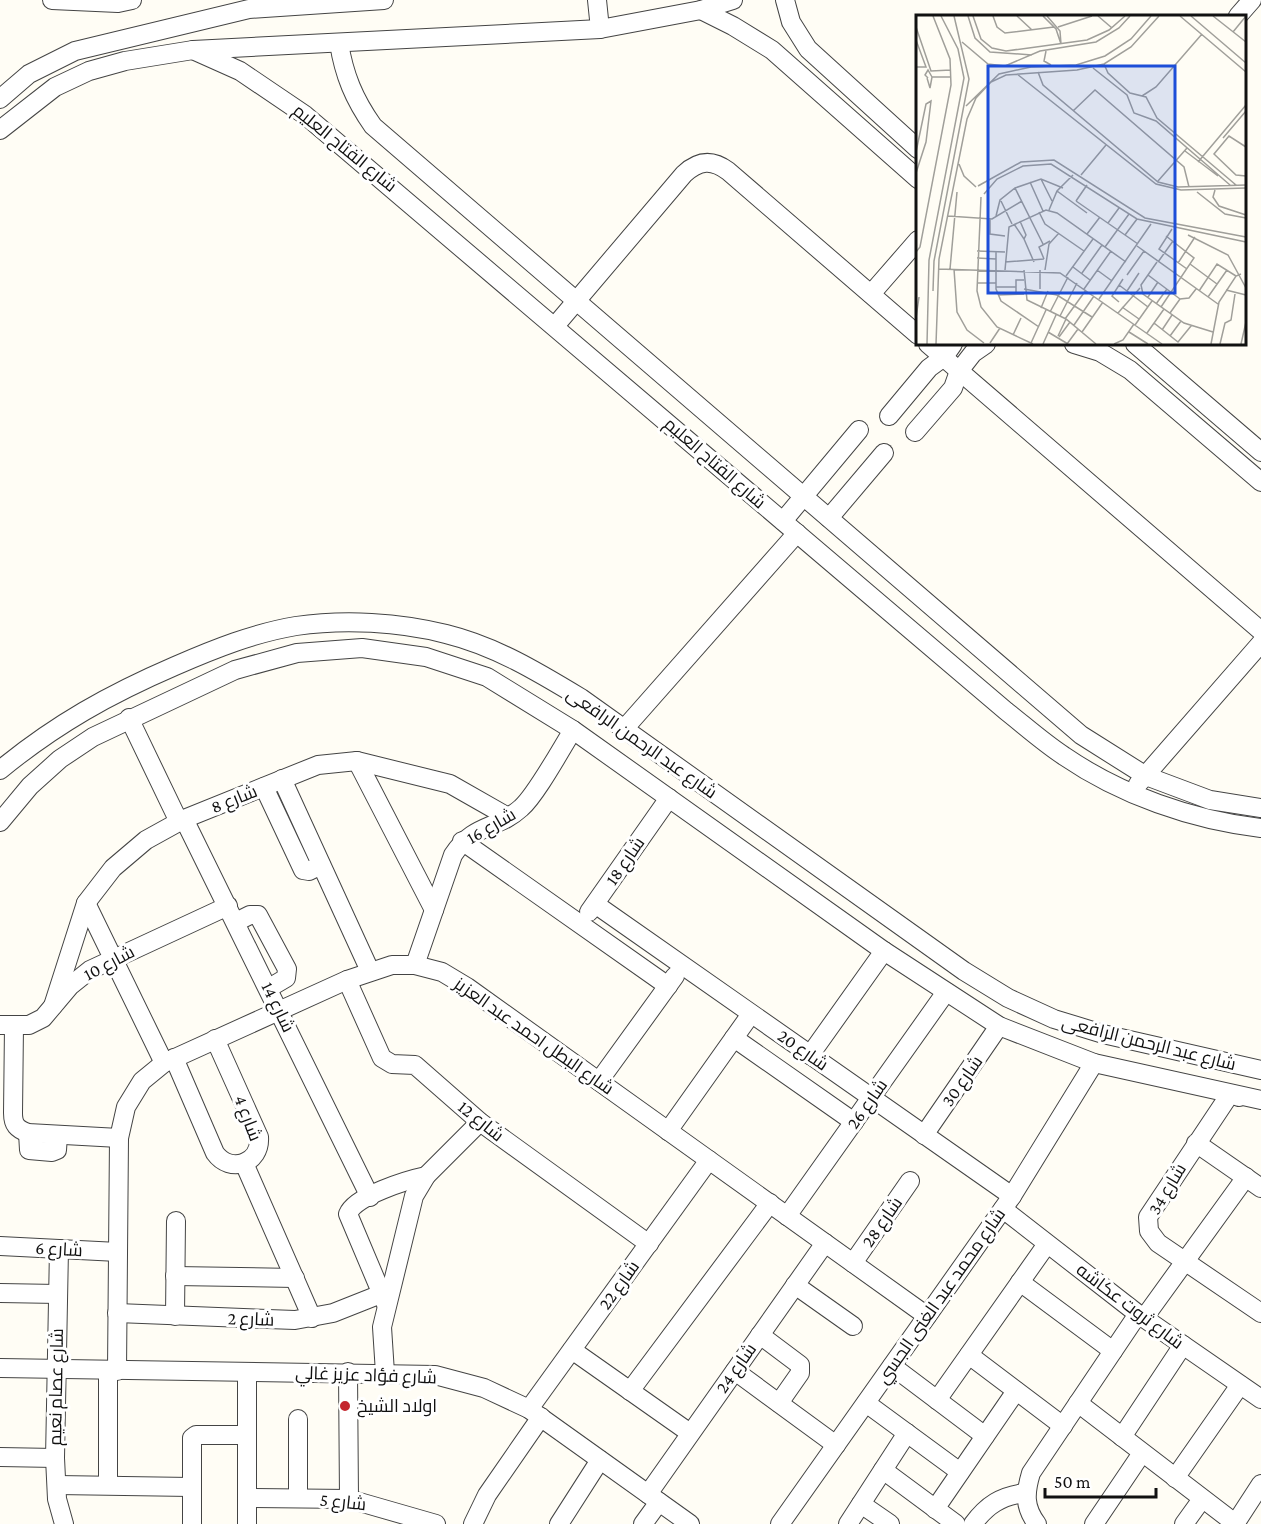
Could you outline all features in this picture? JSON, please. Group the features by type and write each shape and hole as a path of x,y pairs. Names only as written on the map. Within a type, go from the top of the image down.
{"street":[{"path":"52,0 118,3 132,0"},
{"path":"0,99 29,74 75,51 249,9 384,0"},
{"path":"597,0 600,29"},
{"path":"0,130 55,87 89,71 125,61 193,50 600,29 701,10 733,0"},
{"path":"785,0 791,22 808,49 916,147"},
{"path":"1239,15 1252,0"},
{"path":"701,10 734,26 772,51 916,177"},
{"name":"شارع الفتاح العليم","path":"339,43 344,73 356,101 373,126 1081,735 1146,776 1210,800 1261,808"},
{"name":"شارع الفتاح العليم","path":"193,50 240,71 274,92 376,173 1014,718 1064,757 1130,793 1183,813 1261,828"},
{"path":"555,326 684,174 693,165 705,162 718,164 728,171 916,333"},
{"path":"458,243 480,218"},
{"path":"871,294 916,242"},
{"path":"932,345 949,350 959,371 1261,631"},
{"path":"915,432 953,388 959,371 973,353 985,345"},
{"path":"1077,345 1100,352 1130,370 1261,482"},
{"path":"1137,345 1261,452"},
{"path":"888,416 929,368 949,350"},
{"path":"624,729 790,526 803,496 859,430"},
{"path":"829,518 884,453"},
{"name":"شارع عبد الرحمن الرافعى","path":"0,770 49,732 118,690 224,645 296,626 372,623 446,634 517,660 581,698 947,958 1008,998 1054,1019 1103,1034 1261,1070"},
{"path":"1130,793 1261,643"},
{"name":"شارع عبد الرحمن الرافعى","path":"0,822 30,786 60,759 93,737 129,718 235,670 297,653 362,648 426,657 488,677 573,730 884,951 999,1026 1094,1063 1261,1102"},
{"name":"شارع 14","path":"129,718 232,914 370,1197"},
{"name":"شارع 16","path":"414,964 453,855 462,841 473,832 508,817 522,808 573,730"},
{"path":"357,761 434,910"},
{"name":"شارع 8","path":"53,1006 86,903 113,868 146,840 182,820 318,765 357,761 450,784 508,817"},
{"path":"282,779 370,971"},
{"path":"264,787 303,870 309,871 321,865"},
{"name":"شارع 18","path":"581,924 669,798"},
{"path":"462,841 668,986"},
{"name":"شارع 4","path":"86,903 113,959 169,1060 214,1153 221,1162 232,1166 254,1158 260,1148 259,1137 215,1039"},
{"name":"شارع 20","path":"595,904 924,1135 1007,1203"},
{"name":"شارع 10","path":"7,1026 29,1025 43,1018 70,986 90,970 232,914"},
{"path":"810,1055 884,951"},
{"name":"شارع 26","path":"787,1216 871,1098 939,987 947,958"},
{"name":"شارع البطل احمد عبد العزيز","path":"108,1485 112,1371 117,1313 119,1138 126,1107 142,1081 169,1060 347,980 392,965 414,964 442,972 467,987 927,1316"},
{"path":"599,1081 682,965"},
{"name":"شارع 12","path":"347,980 382,1058 392,1064 415,1065 480,1122 649,1244"},
{"path":"668,1131 751,1014"},
{"path":"7,1026 13,1123 19,1130 28,1133 119,1138"},
{"name":"شارع 30","path":"924,1135 999,1026"},
{"path":"734,1038 854,1122"},
{"name":"شارع محمد عبد الغنى الجسي","path":"780,1524 1007,1203 1094,1063"},
{"name":"شارع 34","path":"1230,1094 1148,1217 1149,1231 1158,1242 1261,1313"},
{"path":"385,1373 382,1339 384,1299 414,1196 426,1176 480,1122"},
{"path":"1196,1143 1261,1188"},
{"name":"شارع 22","path":"473,1524 487,1495 572,1350 709,1161"},
{"path":"243,1163 312,1318"},
{"path":"384,1299 348,1214 350,1207 403,1182 426,1176"},
{"path":"1037,1524 1029,1514 1025,1493 1031,1473 1113,1351 1185,1261 1246,1177"},
{"name":"شارع 28","path":"853,1263 910,1181"},
{"path":"630,1391 770,1203"},
{"name":"شارع ثروت عكاشه","path":"1007,1203 1047,1244 1141,1316 1261,1400"},
{"path":"175,1316 176,1221"},
{"name":"شارع 24","path":"643,1524 653,1498 690,1433 825,1243"},
{"path":"937,1400 1047,1244"},
{"name":"شارع 6","path":"0,1246 118,1252"},
{"name":"شارع عصام نعيم","path":"59,1249 55,1458 64,1524"},
{"path":"176,1276 295,1278"},
{"path":"1020,1282 1113,1351"},
{"path":"795,1285 853,1326"},
{"path":"0,1293 58,1294"},
{"name":"شارع 2","path":"117,1313 277,1321 333,1314 384,1299"},
{"path":"760,1335 800,1365 800,1373 779,1403"},
{"path":"1122,1437 1183,1345"},
{"path":"572,1350 690,1433"},
{"path":"969,1355 1063,1426"},
{"path":"892,1366 985,1436"},
{"name":"شارع فؤاد عزيز غالي","path":"0,1368 57,1371 348,1372 445,1378 484,1388 535,1413 690,1524"},
{"path":"735,1371 836,1445"},
{"path":"247,1372 247,1524"},
{"path":"348,1372 349,1499"},
{"path":"1175,1478 1240,1385"},
{"path":"935,1509 1016,1391"},
{"path":"866,1403 960,1472"},
{"path":"1078,1403 1236,1524 1261,1484"},
{"path":"298,1419 298,1498"},
{"path":"848,1524 907,1433"},
{"path":"192,1524 192,1438 196,1435 247,1435"},
{"path":"1094,1524 1142,1453"},
{"path":"0,1457 55,1458"},
{"path":"559,1524 600,1460"},
{"path":"883,1470 956,1524"},
{"path":"57,1485 192,1487"},
{"path":"973,1524 983,1510 996,1501 1025,1493"},
{"name":"شارع 5","path":"247,1498 349,1499 403,1519 436,1524"},
{"path":"1184,1524 1202,1499"},
{"path":"861,1504 890,1524"}],"place":[{"name":"اولاد الشيخ","path":"345,1406"}]}
